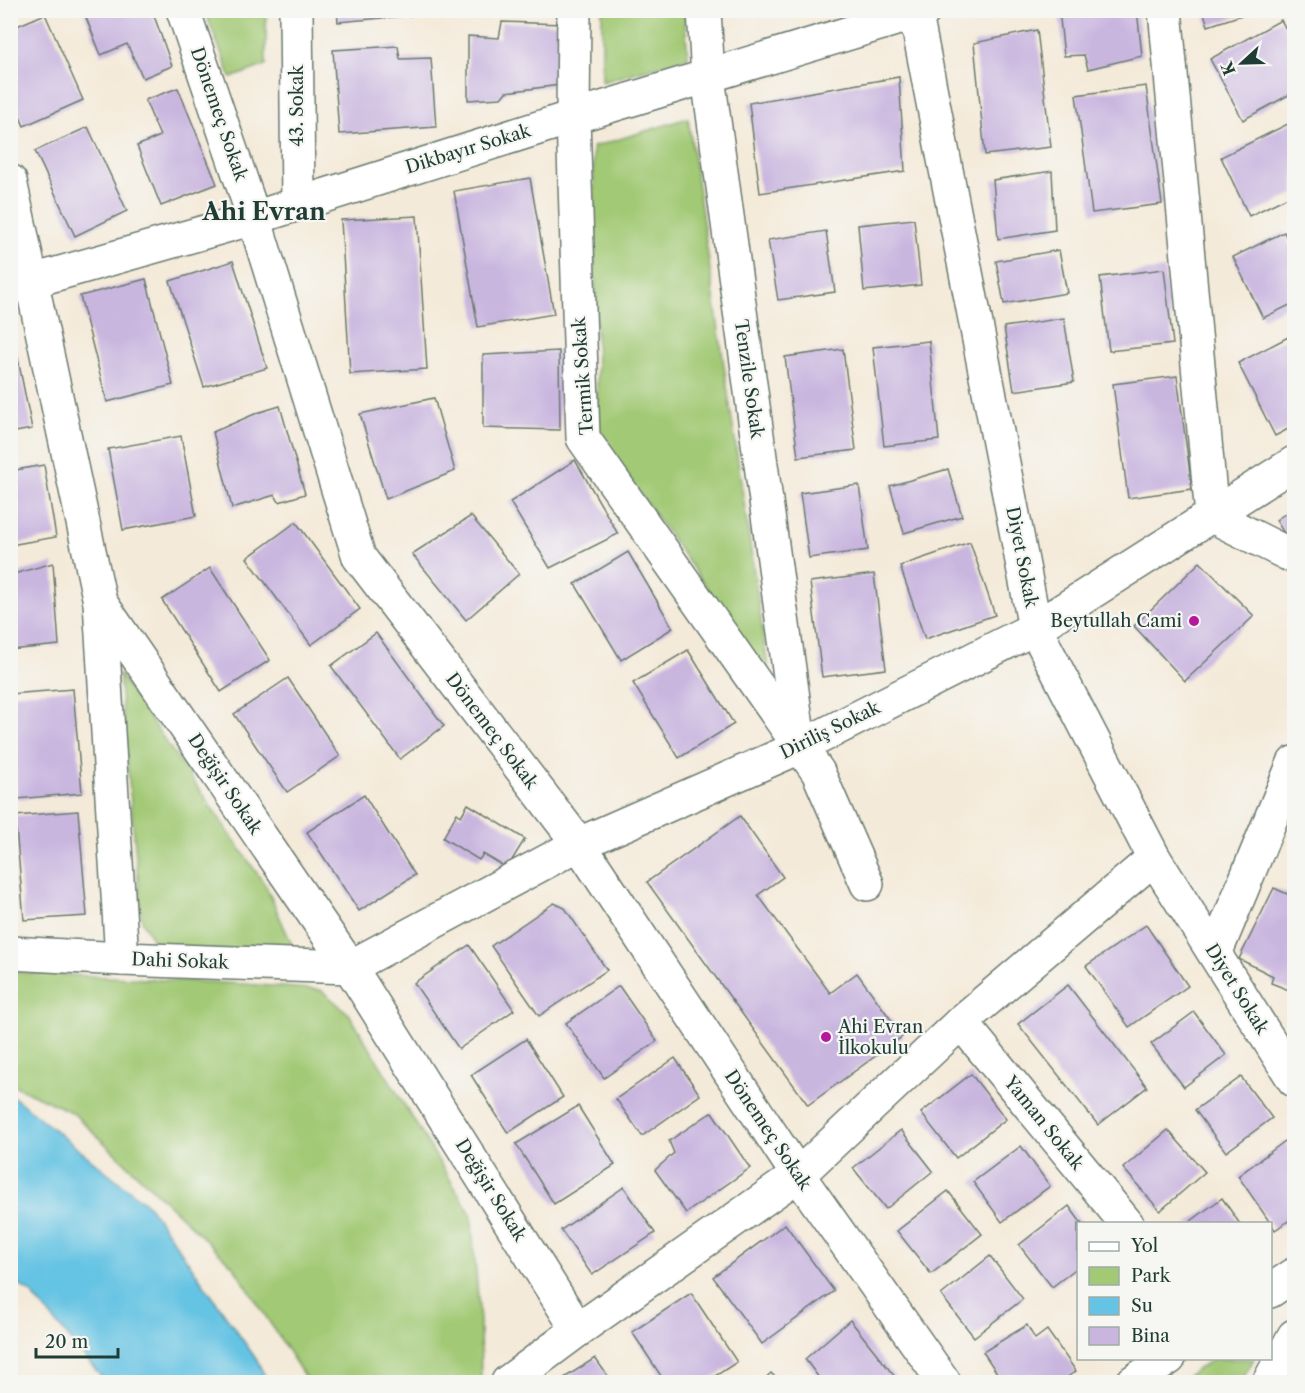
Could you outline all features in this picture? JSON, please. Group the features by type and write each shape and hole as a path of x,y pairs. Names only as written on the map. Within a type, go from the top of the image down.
{"street":[{"name":"Dönemeç Sokak","path":"183,10 254,218 359,557 579,844 798,1175 944,1383"},
{"name":"43. Sokak","path":"296,10 298,202"},
{"name":"Termik Sokak","path":"574,10 573,117 583,438 818,772 867,884"},
{"name":"Tenzile Sokak","path":"704,10 708,77 800,747"},
{"path":"1165,10 1212,516 1294,557"},
{"name":"Dikbayır Sokak","path":"21,284 254,218 298,202 919,12"},
{"name":"Diyet Sokak","path":"919,12 1035,627 1154,858 1294,1080"},
{"name":"Değişir Sokak","path":"10,181 21,284 100,602 350,967 579,1330"},
{"name":"Diriliş Sokak","path":"350,967 579,844 800,747 1035,627 1294,463"},
{"path":"100,602 122,959"},
{"path":"1215,954 1294,763"},
{"path":"508,1383 798,1175 962,1022 1154,858"},
{"name":"Dahi Sokak","path":"10,953 350,967"},
{"name":"Yaman Sokak","path":"962,1022 1125,1222"},
{"path":"1272,1290 1294,1275"},
{"path":"1269,1383 1294,1336"},
{"path":"1133,1383 1168,1360"}],"green space":[{"path":"205,11 266,11 266,65 231,78"},
{"path":"602,11 684,11 688,58 602,82"},
{"path":"688,118 769,675 598,435 593,147"},
{"path":"119,674 266,886 292,945 276,955 156,946 142,921"},
{"path":"11,972 321,990 349,1014 471,1214 480,1321 481,1382 308,1382 234,1267 73,1113 11,1084"},
{"path":"1211,1360 1253,1360 1241,1382 1178,1382"}],"water":[{"path":"10,1094 149,1206 256,1359 268,1382 106,1382 31,1293 11,1279"}],"building":[{"path":"83,10 152,10 172,66 143,78 127,44 101,55"},
{"path":"337,10 416,10 416,15 338,22"},
{"path":"1059,10 1137,10 1142,56 1088,69 1084,55 1064,56"},
{"path":"1203,10 1254,10 1254,11 1208,26"},
{"path":"45,14 83,100 24,126 10,94 10,29"},
{"path":"1281,20 1294,44 1294,92 1243,120 1210,59"},
{"path":"502,22 563,24 560,85 506,92 501,98 468,100 468,36 499,38"},
{"path":"1037,30 1051,147 985,155 974,43"},
{"path":"398,46 400,59 431,58 436,127 339,134 333,50"},
{"path":"899,77 905,171 760,193 749,103"},
{"path":"1146,86 1162,204 1092,213 1076,95"},
{"path":"178,88 217,184 161,206 137,146 160,136 145,100"},
{"path":"1294,121 1294,194 1249,216 1221,157"},
{"path":"88,127 127,211 75,236 35,151"},
{"path":"1052,171 1055,230 998,239 993,180"},
{"path":"530,178 554,314 478,327 454,191"},
{"path":"417,216 427,369 350,374 341,220"},
{"path":"914,219 921,285 864,291 858,225"},
{"path":"826,231 835,292 778,300 768,240"},
{"path":"1284,232 1294,254 1294,303 1263,318 1233,257"},
{"path":"1059,250 1067,293 1004,304 996,261"},
{"path":"233,261 267,368 204,387 170,281"},
{"path":"1164,269 1173,344 1109,351 1100,277"},
{"path":"146,279 173,385 107,402 80,296"},
{"path":"1064,318 1074,382 1014,391 1004,327"},
{"path":"10,319 32,429 10,433"},
{"path":"1294,334 1294,426 1275,436 1238,363"},
{"path":"929,341 939,440 884,446 873,347"},
{"path":"843,349 856,450 798,457 785,357"},
{"path":"559,351 560,430 483,428 483,355"},
{"path":"1177,376 1192,489 1128,498 1113,384"},
{"path":"434,398 455,471 386,499 360,414"},
{"path":"280,406 305,494 279,502 275,495 232,508 213,432"},
{"path":"181,436 196,516 123,530 108,449"},
{"path":"575,460 618,534 550,568 510,502"},
{"path":"44,465 56,537 10,545 10,471"},
{"path":"948,469 962,516 904,533 890,486"},
{"path":"859,485 868,550 809,558 800,493"},
{"path":"1294,508 1294,543 1291,545 1276,520"},
{"path":"471,516 519,574 466,620 412,554"},
{"path":"296,522 360,609 311,645 247,558"},
{"path":"970,542 995,615 925,639 900,566"},
{"path":"628,552 673,628 621,660 575,584"},
{"name":"Beytullah Cami","path":"1200,562 1254,616 1185,681 1134,626"},
{"path":"53,563 59,645 10,650 10,575"},
{"path":"210,568 270,660 221,692 162,600"},
{"path":"874,574 886,669 822,677 810,582"},
{"path":"376,633 444,726 400,759 331,666"},
{"path":"688,650 734,724 679,758 633,683"},
{"path":"288,678 340,756 287,792 234,714"},
{"path":"73,689 82,793 17,799 10,694"},
{"path":"364,795 415,875 359,911 307,832"},
{"path":"468,804 525,839 507,868 483,854 479,860 443,838 457,813 461,816"},
{"path":"78,811 87,916 24,920 15,816"},
{"path":"740,816 783,877 758,895 830,993 857,973 903,1036 808,1105 647,882"},
{"path":"1274,888 1294,897 1294,992 1271,983 1273,976 1239,959"},
{"path":"554,903 565,908 607,970 539,1016 491,946"},
{"path":"1146,925 1188,986 1129,1027 1086,966"},
{"path":"469,945 514,1010 459,1049 414,983"},
{"path":"1068,985 1147,1087 1098,1125 1018,1024"},
{"path":"619,986 657,1041 604,1078 566,1023"},
{"path":"1194,1012 1226,1055 1184,1087 1151,1044"},
{"path":"526,1039 563,1097 508,1133 471,1075"},
{"path":"675,1058 700,1095 642,1136 616,1099"},
{"path":"971,1074 1006,1119 956,1158 921,1113"},
{"path":"1241,1077 1272,1118 1226,1152 1195,1110"},
{"path":"578,1106 615,1165 554,1204 516,1144"},
{"path":"712,1112 750,1168 686,1213 655,1170 674,1153 669,1141"},
{"path":"901,1130 933,1171 886,1209 853,1168"},
{"path":"1168,1130 1205,1172 1160,1211 1123,1168"},
{"path":"1285,1141 1294,1155 1294,1217 1275,1230 1272,1222 1270,1222 1238,1176"},
{"path":"1021,1146 1050,1186 1002,1222 973,1182"},
{"path":"624,1187 655,1233 592,1275 561,1230"},
{"path":"948,1191 982,1234 931,1274 897,1231"},
{"path":"1222,1198 1239,1222 1190,1222"},
{"path":"1069,1206 1081,1222 1077,1222 1077,1268 1052,1287 1019,1245"},
{"path":"785,1224 834,1291 762,1344 713,1277"},
{"path":"990,1256 1023,1299 974,1337 941,1295"},
{"path":"691,1293 737,1362 706,1382 665,1382 632,1332"},
{"path":"850,1320 899,1382 822,1382 805,1359"},
{"path":"1027,1325 1035,1339 1047,1330 1076,1371 1060,1382 1020,1382 1001,1379 983,1352"},
{"path":"595,1358 612,1382 558,1382"},
{"path":"771,1373 780,1382 761,1382"}],"place":[{"name":"Beytullah Cami","path":"1194,621"},
{"name":"Ahi Evran İlkokulu","path":"826,1037"}],"district":[{"name":"Ahi Evran","path":"264,212"}]}
